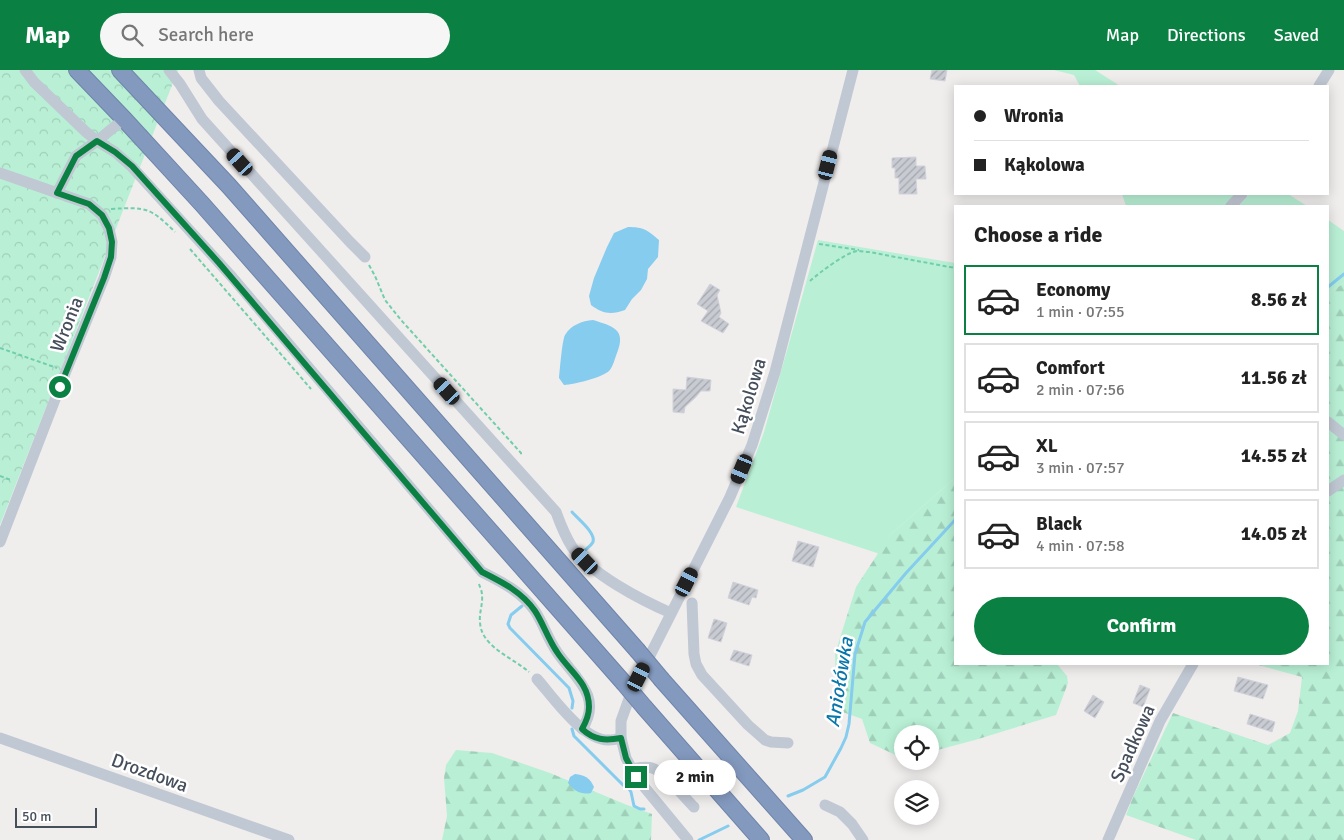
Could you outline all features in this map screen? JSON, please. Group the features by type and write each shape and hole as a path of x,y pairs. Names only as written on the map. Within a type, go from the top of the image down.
{"highway":[{"path":"77,70 209,211 762,840"},
{"path":"120,70 235,194 804,840"}],"street":[{"path":"25,70 34,82 97,141 115,152 132,166 232,277 482,572 505,583 523,597 535,610 557,652 583,684 587,692 589,710 587,721 582,729"},
{"path":"169,70 202,119 556,512 572,547 601,574 644,601 671,613"},
{"path":"199,70 202,78 219,100 364,257"},
{"name":"Kąkolowa","path":"685,838 636,777 626,758 621,738 621,721 631,693 730,497 752,445 775,372 853,70"},
{"path":"1319,85 1329,70"},
{"path":"57,193 76,156 124,119"},
{"path":"0,174 89,204 102,215"},
{"path":"1232,205 1241,195"},
{"name":"Wronia","path":"0,542 111,257 112,242 109,228 102,215"},
{"path":"1329,423 1344,435"},
{"path":"1329,490 1344,480"},
{"path":"692,603 694,654 696,664 702,675 748,725 765,740 788,744"},
{"name":"Spadkowa","path":"1108,840 1160,721 1192,665"},
{"path":"537,679 586,732 597,738 609,740 621,738"},
{"name":"Drozdowa","path":"0,738 289,840"},
{"path":"632,769 654,768 694,806"},
{"path":"826,805 840,812 852,824 863,840"}],"path":[{"path":"102,215 109,209 134,208 149,210 180,238"},
{"path":"809,242 954,268"},
{"path":"187,245 310,388"},
{"path":"794,297 820,272 850,253 857,251 869,252"},
{"path":"364,257 375,276 385,300 520,453 523,460"},
{"path":"0,348 66,371"},
{"path":"479,584 482,594 481,631 487,642 520,664 537,679"}],"green space":[{"path":"0,70 178,70 0,525"},
{"path":"1054,70 1095,70 1118,85 1079,85 1074,75"},
{"path":"1122,195 1235,195 1226,205 1126,205"},
{"path":"1248,195 1290,195 1305,205 1240,205"},
{"path":"1329,221 1344,231 1344,283 1329,293"},
{"path":"818,240 954,263 954,479 890,535 880,554 736,507 764,432"},
{"path":"1344,283 1344,840 1196,840 1126,815 1173,713 1268,745 1290,733 1298,711 1302,677 1259,665 1329,665 1329,293"},
{"path":"954,479 954,665 1058,665 1067,676 1068,683 1056,715 939,750 939,725 894,725 894,754 870,743 862,719 837,710 835,654 856,587 890,535"},
{"path":"456,750 492,753 550,773 652,814 651,840 442,840 447,816 444,778 446,765"}],"water":[{"path":"628,227 645,230 659,240 658,257 648,269 647,279 641,290 625,310 615,313 603,312 591,305 589,296 594,278 614,233"},
{"path":"593,320 612,327 619,334 620,345 613,365 605,374 581,382 564,385 559,378 565,335 577,324"},
{"path":"575,774 584,776 591,781 594,787 591,793 581,793 570,786 568,783 570,777"}],"building":[{"path":"932,70 947,70 945,81 930,79"},
{"path":"916,157 916,166 925,166 926,179 916,179 917,194 899,194 899,178 895,178 892,158"},
{"path":"710,284 720,290 717,295 721,313 719,317 729,324 723,333 701,321 708,311 697,304"},
{"path":"687,377 711,380 710,391 701,391 685,407 684,413 673,412 673,389 686,390"},
{"path":"798,541 819,547 813,567 792,561"},
{"path":"733,582 758,590 756,598 752,597 749,605 728,598"},
{"path":"714,619 727,623 721,642 708,638"},
{"path":"734,650 752,655 749,666 730,660"},
{"path":"1238,677 1268,685 1263,699 1234,691"},
{"path":"1140,685 1150,689 1143,707 1133,703"},
{"path":"1093,695 1104,702 1095,718 1084,711"},
{"path":"1250,714 1275,722 1272,732 1247,724"}],"waterway":[{"name":"Aniołówka","path":"1329,286 1344,274"},
{"path":"572,512 592,534 593,542 584,551"},
{"name":"Aniołówka","path":"788,796 803,790 825,777 846,737 849,724 855,654 865,622 906,573 954,521"},
{"path":"522,606 511,615 508,624 569,688 573,701 572,708"},
{"path":"572,729 574,736 629,789 634,806 644,809"},
{"name":"Aniołówka","path":"699,840 728,826"}],"route":[{"path":"60,387 104,278 111,257 112,242 109,228 102,215 89,204 57,193 76,156 97,141 115,152 132,166 219,263 482,572 505,583 523,597 535,610 557,652 583,684 587,692 589,710 587,721 582,729 597,738 609,740 621,738 626,758 636,777"}]}
